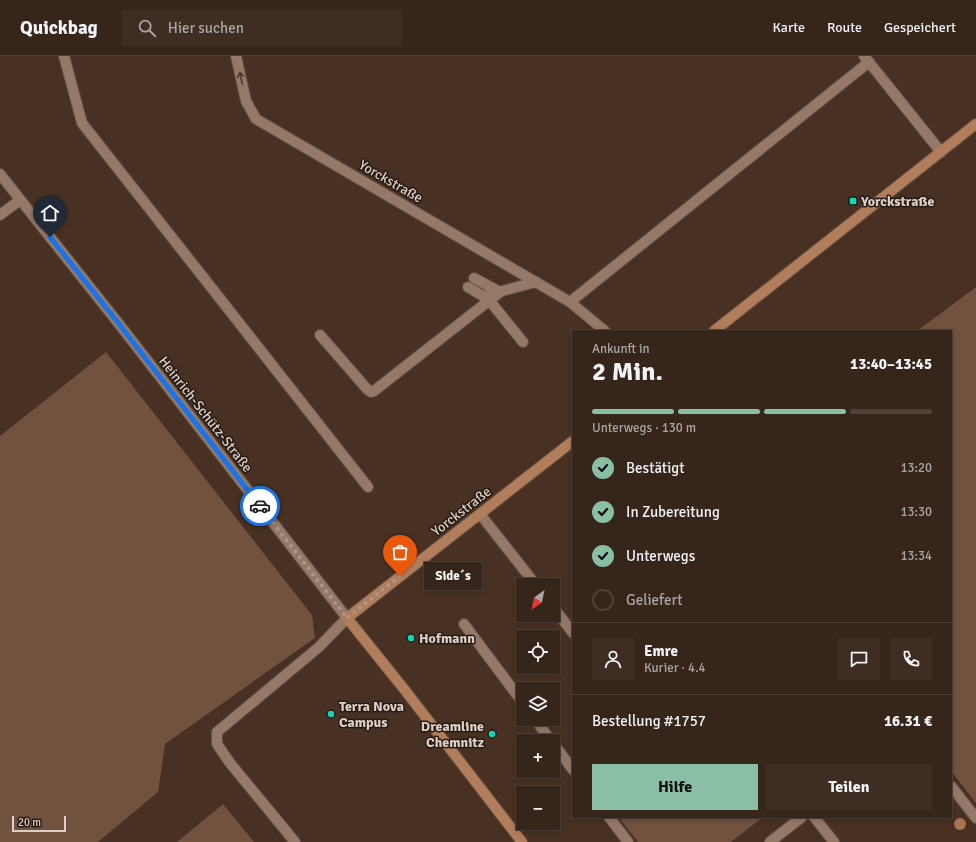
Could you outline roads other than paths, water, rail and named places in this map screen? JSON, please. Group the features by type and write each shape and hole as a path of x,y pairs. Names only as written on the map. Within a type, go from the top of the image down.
{"main road":[{"path":"715,330 976,124"},
{"name":"Yorckstraße","path":"347,618 572,442"},
{"name":"Heinrich-Schütz-Straße","path":"347,618 404,689 522,842"}],"street":[{"path":"64,56 82,123 368,488"},
{"name":"Yorckstraße","path":"236,56 246,101 256,119 570,302 604,330"},
{"path":"570,302 866,59 941,152"},
{"name":"Heinrich-Schütz-Straße","path":"0,174 119,324 347,618"},
{"path":"0,215 20,200"},
{"path":"474,278 500,292"},
{"path":"468,287 483,296 536,282"},
{"path":"320,335 371,392 500,292"},
{"path":"489,300 523,342"},
{"path":"480,514 530,578"},
{"path":"560,616 572,632"},
{"path":"295,842 230,763 217,744 217,732 318,647 347,618"},
{"path":"464,624 516,694"},
{"path":"560,753 572,769"},
{"path":"952,787 976,818"},
{"path":"770,842 801,818"},
{"path":"815,818 834,842"},
{"path":"612,819 628,842"}],"place":[{"name":"Yorckstraße","path":"853,201"},
{"name":"Side´s","path":"400,576"},
{"name":"Hofmann","path":"411,638"},
{"name":"Terra Nova Campus","path":"331,714"},
{"name":"Dreamline Chemnitz","path":"492,734"}]}
